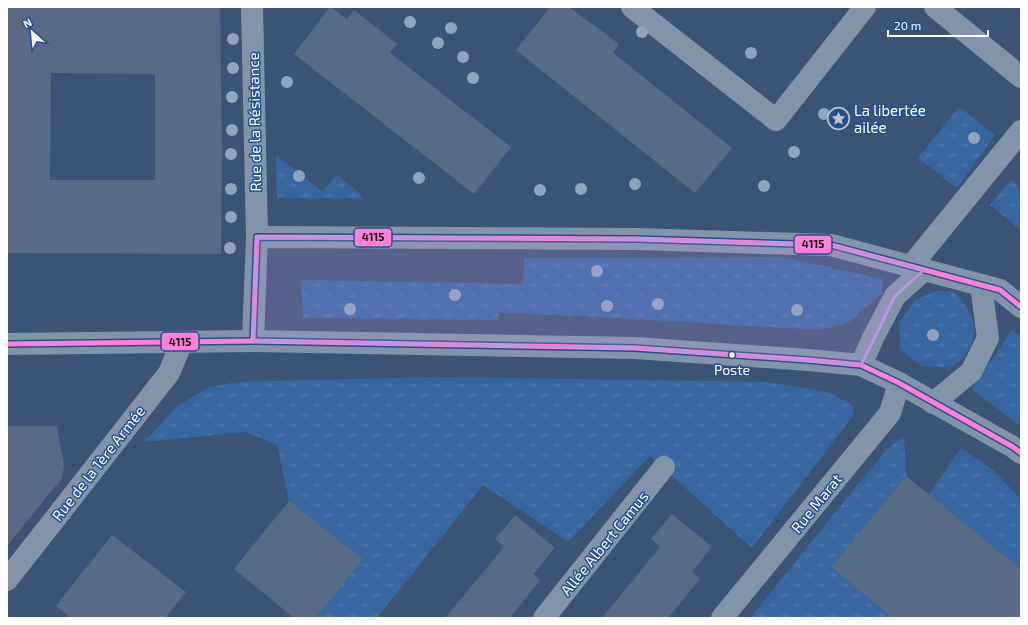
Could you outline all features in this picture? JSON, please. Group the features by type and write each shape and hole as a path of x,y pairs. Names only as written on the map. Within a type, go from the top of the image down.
{"street":[{"name":"Rue de la Résistance","path":"252,7 257,237 253,341"},
{"path":"632,7 776,120 865,7"},
{"path":"935,7 1021,76"},
{"path":"861,365 874,336 896,296 1021,131"},
{"path":"257,237 636,239 831,245 1000,290 1021,307"},
{"path":"933,402 971,372 988,338 981,285"},
{"path":"7,344 253,341 635,348 861,365 899,383 1018,452"},
{"name":"Rue de la 1ère Armée","path":"7,580 169,373 182,342"},
{"name":"Rue Marat","path":"722,618 890,413 899,383"},
{"name":"Allée Albert Camus","path":"544,618 664,467"}],"highlighted area":[{"path":"257,237 636,239 831,245 924,270 895,296 861,365 635,348 253,341"}],"green space":[{"path":"959,107 995,135 957,188 918,158"},
{"path":"276,155 322,192 337,175 357,191 363,199 277,198"},
{"path":"1011,180 1020,187 1021,186 1021,230 990,205"},
{"path":"782,257 883,279 882,293 849,322 820,330 582,316 499,313 498,320 303,318 301,280 523,284 524,258"},
{"path":"936,291 953,291 960,298 970,313 973,321 974,336 971,345 966,354 949,368 922,366 900,349 899,323 915,300"},
{"path":"1012,330 1021,337 1021,427 972,389"},
{"path":"436,377 766,382 825,391 851,404 855,413 752,548 650,456 568,542 483,485 377,618 316,618 363,559 289,501 277,445 246,432 144,442 178,406 209,387 237,382"},
{"path":"904,436 906,476 831,567 893,618 750,618 886,450"},
{"path":"961,448 993,470 1021,499 1021,569 929,494"}],"building":[{"path":"7,7 220,7 222,151 221,254 7,253","holes":["51,73 155,74 155,180 50,180"]},
{"path":"330,7 347,19 354,10 397,44 390,53 511,147 474,194 294,54"},
{"path":"550,7 569,7 619,44 613,53 732,148 695,193 516,50"},
{"path":"7,426 57,426 64,466 62,478 7,546"},
{"path":"906,476 1021,569 1021,618 893,618 831,567"},
{"path":"289,501 363,559 316,618 294,618 234,569"},
{"path":"672,514 712,547 692,572 700,579 668,618 602,618 660,547 651,539"},
{"path":"515,515 555,548 533,574 540,580 510,618 445,618 504,547 495,539"},
{"path":"112,535 186,592 165,618 71,618 56,606"}],"transit line":[{"name":"4115","path":"253,341 257,237 636,239 831,245 1000,290 1021,307"},
{"name":"4115","path":"7,344 253,341 635,348 861,365 899,383 1013,447 1021,453"}],"place":[{"name":"La libertée ailée","path":"839,119"},
{"name":"Poste","path":"732,355"}]}
